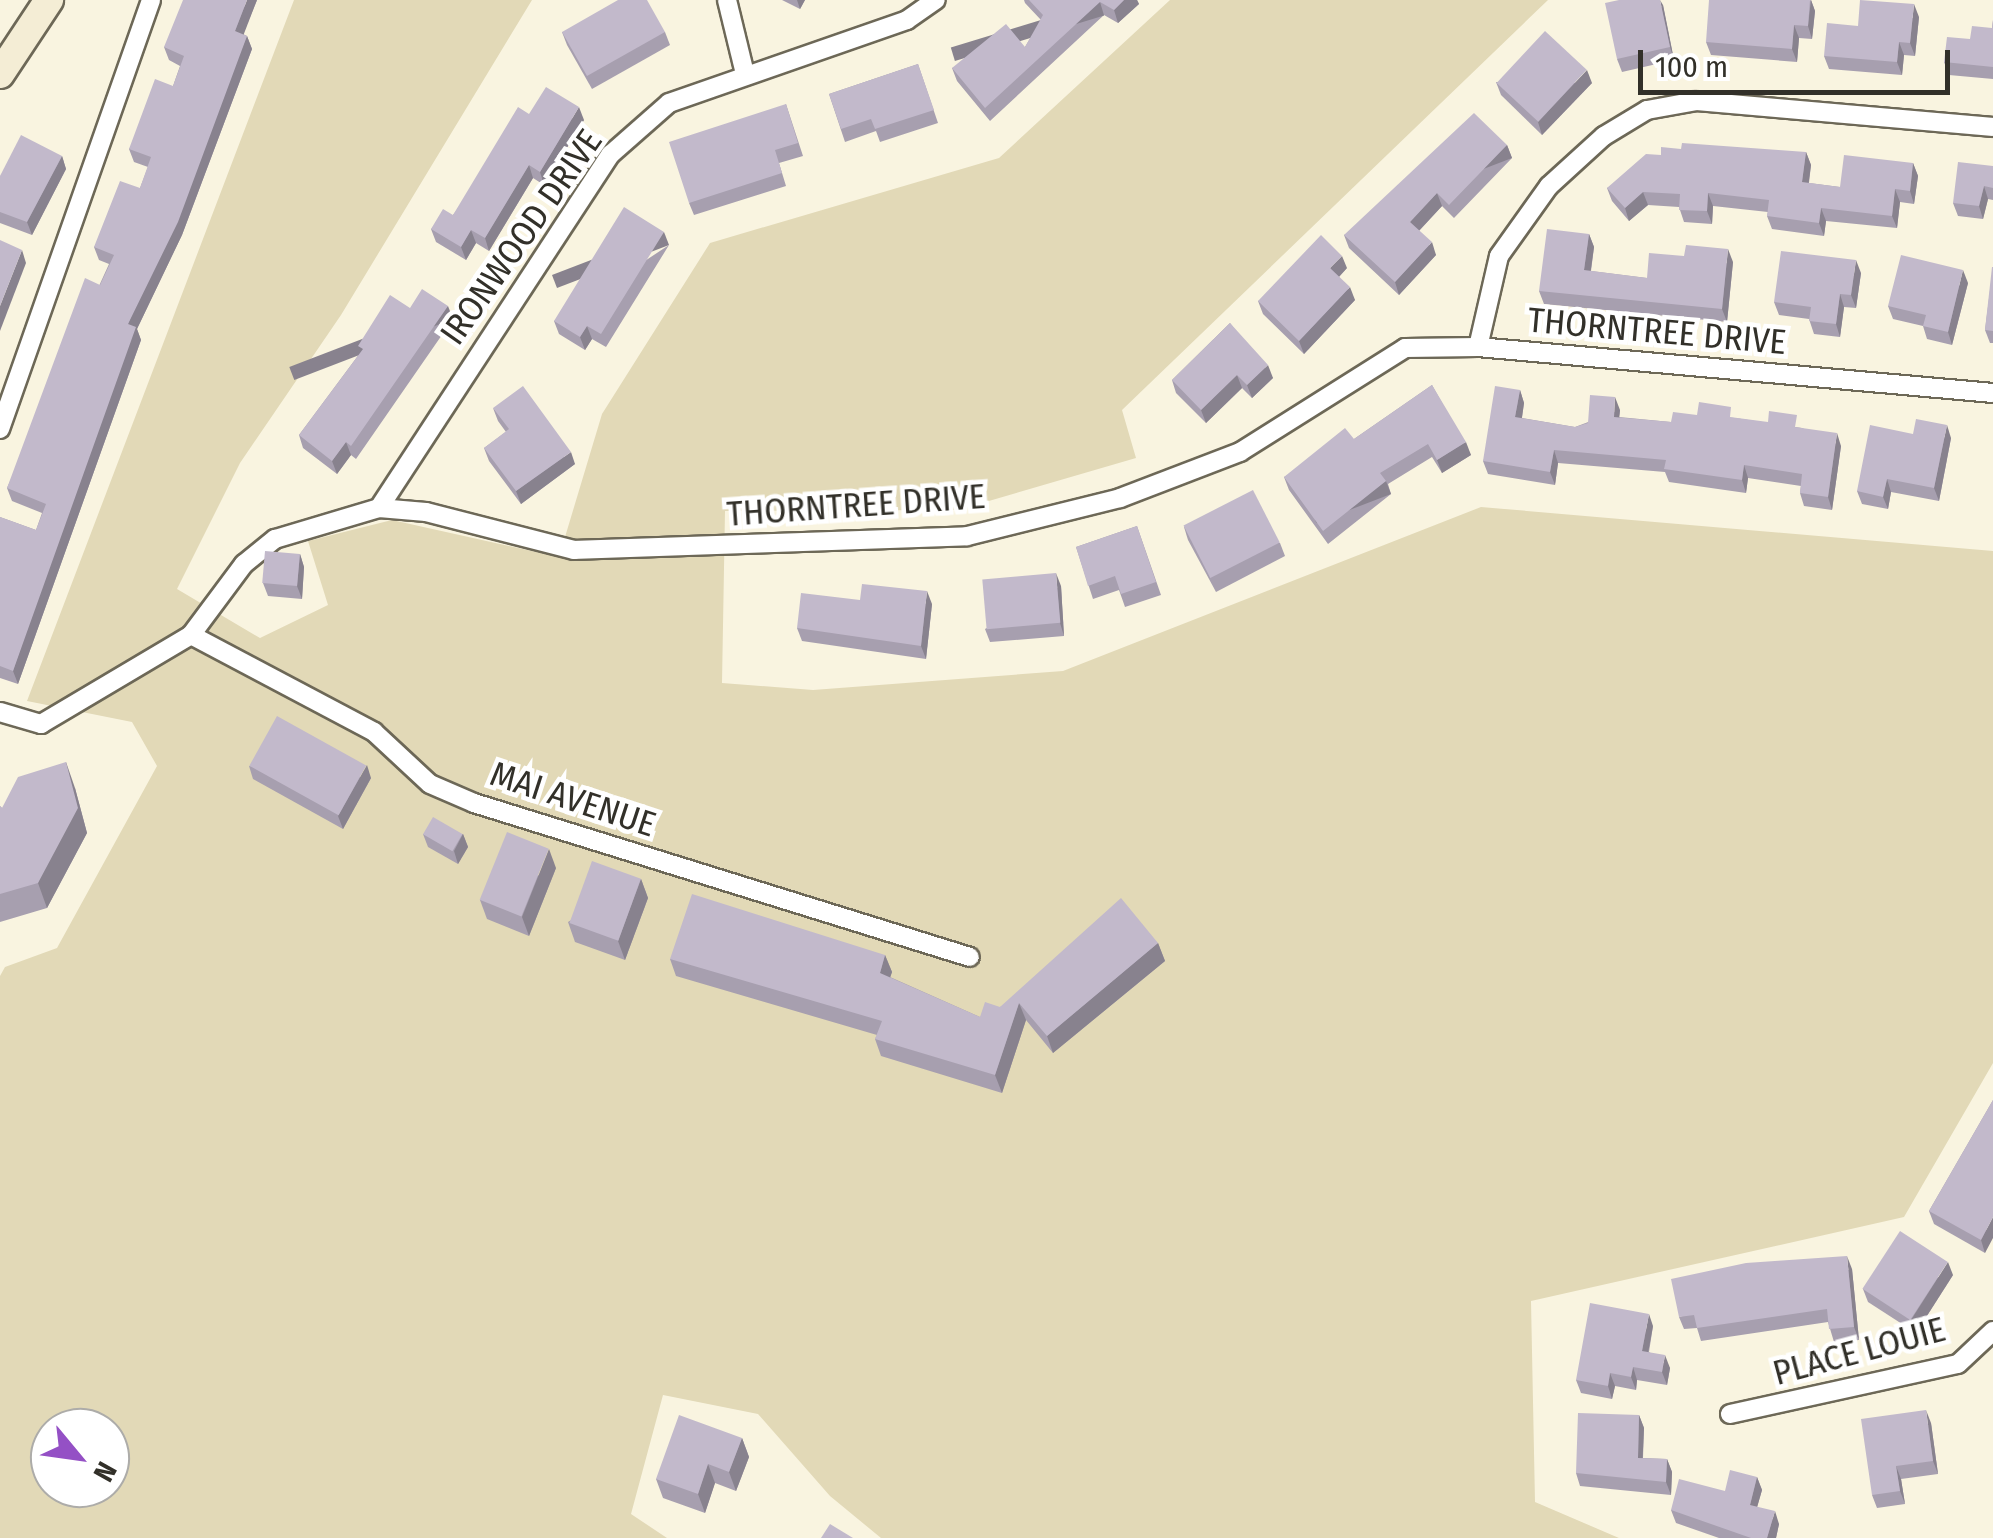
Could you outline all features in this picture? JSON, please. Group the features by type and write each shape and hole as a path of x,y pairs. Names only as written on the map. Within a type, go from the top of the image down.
{"main road":[{"path":"0,74 49,0"}],"street":[{"path":"0,429 151,0"},
{"path":"727,0 745,74"},
{"name":"IRONWOOD DRIVE","path":"380,508 611,154 668,103 907,20 936,0"},
{"path":"1478,347 1499,256 1548,186 1604,136 1647,110 1697,101 1993,126"},
{"name":"THORNTREE DRIVE","path":"0,712 41,724 191,635 244,564 275,540 380,508 426,512 574,550 967,536 1120,498 1240,452 1404,348 1478,347 1993,393"},
{"name":"MAI AVENUE","path":"191,635 374,732 430,784 474,803 970,957"},
{"name":"PLACE LOUIE","path":"1730,1414 1958,1364 1993,1331"}],"shaded area":[{"path":"294,0 532,0 341,315 240,463 177,589 260,638 328,605 308,541 392,520 559,557 602,414 710,243 999,158 1170,0 1548,0 1122,410 1136,458 958,510 725,511 722,683 813,690 1063,671 1481,507 1993,551 1993,1063 1904,1217 1531,1301 1535,1502 1619,1538 881,1538 830,1496 758,1414 663,1395 631,1514 667,1538 0,1538 0,976 5,967 57,948 157,766 132,722 27,701"}],"building":[{"path":"183,0 247,0 235,31 247,36 178,222 128,324 136,327 13,671 0,666 0,517 36,530 46,504 7,488 85,278 100,285 114,255 94,247 120,181 140,188 151,157 129,149 155,79 173,86 184,56 164,47"},
{"path":"618,0 647,0 665,32 587,76 562,32"},
{"path":"1029,0 1124,0 1114,10 1100,2 985,108 952,68 1006,24 1025,47 1043,15"},
{"path":"1660,0 1670,47 1617,59 1605,3"},
{"path":"1709,0 1810,0 1808,26 1794,25 1792,49 1706,42"},
{"path":"1860,0 1914,4 1910,43 1899,42 1897,62 1824,56 1827,23 1858,26"},
{"path":"1993,20 1993,67 1944,62 1947,37 1970,39 1972,26 1992,28"},
{"path":"1545,31 1587,70 1538,122 1497,83"},
{"path":"918,64 934,110 875,129 871,119 841,129 829,94"},
{"path":"546,87 579,107 540,172 529,165 485,238 471,230 461,247 431,229 443,209 453,215 518,107 529,114"},
{"path":"786,104 798,143 775,150 782,173 689,203 669,142"},
{"path":"1474,113 1507,145 1449,205 1437,193 1410,222 1432,242 1395,282 1344,235"},
{"path":"21,135 62,156 27,222 0,212 0,176"},
{"path":"1682,143 1806,152 1802,182 1840,187 1844,155 1913,163 1910,191 1895,189 1892,216 1821,208 1819,223 1767,216 1769,200 1708,193 1707,211 1679,210 1680,194 1643,192 1625,208 1607,188 1646,154 1661,155 1661,147 1681,149"},
{"path":"1958,162 1993,166 1993,188 1984,186 1979,206 1953,203"},
{"path":"624,207 664,232 601,334 587,326 580,337 554,321"},
{"path":"1547,229 1589,234 1584,270 1647,278 1649,253 1684,256 1686,245 1728,249 1722,309 1539,291"},
{"path":"1321,235 1342,256 1330,268 1350,287 1299,341 1258,301"},
{"path":"0,240 22,250 0,306"},
{"path":"1781,251 1856,260 1851,295 1840,294 1836,324 1809,321 1811,307 1774,302"},
{"path":"1901,255 1963,270 1948,332 1923,326 1926,315 1888,306"},
{"path":"1993,267 1993,331 1985,330"},
{"path":"422,289 448,306 351,446 346,442 332,461 299,435 363,349 358,346 390,295 410,308"},
{"path":"1230,323 1268,365 1247,385 1237,375 1201,410 1172,380"},
{"path":"1432,385 1466,442 1437,460 1428,444 1380,473 1386,481 1323,531 1284,477 1345,428 1354,439"},
{"path":"523,386 571,452 516,491 484,448 509,429 493,408"},
{"path":"1495,386 1520,390 1515,417 1575,427 1588,423 1590,395 1615,397 1614,417 1671,422 1673,412 1697,415 1699,402 1731,407 1730,417 1768,422 1769,411 1797,415 1795,427 1837,433 1828,497 1800,493 1802,474 1744,465 1742,480 1664,469 1666,460 1554,450 1550,472 1483,461"},
{"path":"1916,419 1947,425 1934,488 1887,479 1883,497 1857,491 1870,425 1913,434"},
{"path":"1253,490 1280,543 1210,578 1184,525"},
{"path":"1137,526 1156,582 1121,594 1115,576 1088,586 1076,547"},
{"path":"265,551 300,554 297,586 262,583"},
{"path":"1056,573 1060,623 987,629 982,579"},
{"path":"862,584 927,591 921,646 797,628 801,593 860,600"},
{"path":"277,716 366,765 339,815 249,766"},
{"path":"66,762 78,808 38,883 0,894 0,806 18,777"},
{"path":"433,817 462,834 452,851 423,834"},
{"path":"507,832 549,849 521,917 480,900"},
{"path":"592,861 641,879 618,941 569,923"},
{"path":"692,894 885,955 880,973 980,1017 985,1002 1000,1007 1121,898 1158,943 1047,1036 1019,1003 995,1075 875,1039 882,1021 670,959"},
{"path":"1993,1100 1993,1217 1981,1240 1929,1211"},
{"path":"1900,1231 1948,1262 1910,1320 1862,1289"},
{"path":"1847,1256 1854,1327 1829,1329 1827,1309 1697,1328 1694,1315 1679,1317 1671,1279 1746,1263"},
{"path":"1590,1303 1649,1314 1642,1351 1665,1355 1662,1372 1633,1367 1631,1377 1610,1373 1608,1386 1576,1380"},
{"path":"1926,1410 1933,1461 1896,1466 1900,1491 1872,1495 1861,1419"},
{"path":"1578,1413 1639,1415 1638,1458 1667,1459 1666,1482 1576,1473"},
{"path":"679,1415 742,1438 729,1472 708,1464 698,1494 656,1479"},
{"path":"1730,1470 1757,1477 1750,1505 1775,1511 1767,1538 1751,1538 1671,1510 1679,1479 1725,1491"},
{"path":"830,1524 853,1538 821,1538"}]}
